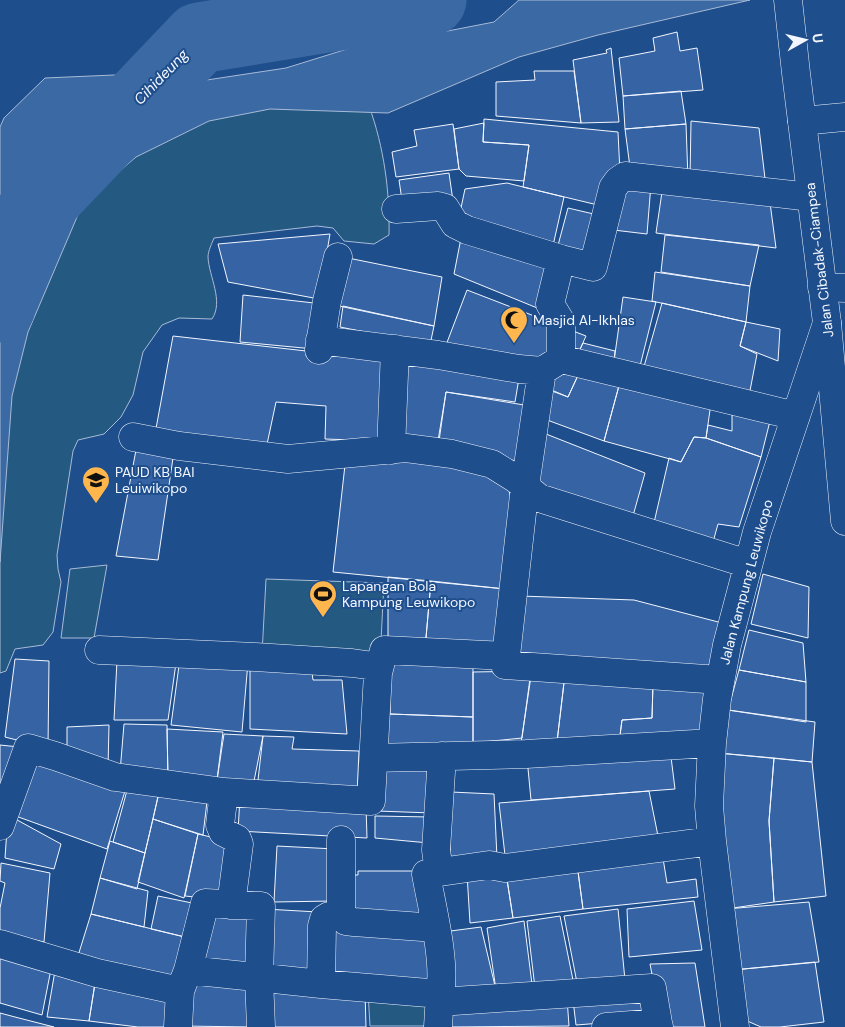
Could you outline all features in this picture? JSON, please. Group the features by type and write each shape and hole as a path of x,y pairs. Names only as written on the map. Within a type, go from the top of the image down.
{"main road":[{"name":"Jalan Cibadak-Ciampea","path":"788,0 811,197 834,288 827,323 845,521"},
{"path":"802,120 845,117"},
{"path":"396,209 438,206 445,208 455,224 467,230 593,267 613,188 625,176 811,197"},
{"path":"338,257 319,345 395,349 552,365 796,416"},
{"path":"0,826 28,748 115,778 224,792 371,801 378,673 384,650 506,656 525,486 561,322 550,304 561,259"},
{"name":"Jalan Kampung Leuwikopo","path":"735,1027 709,806 712,743 720,680 727,644 757,532 827,323"},
{"path":"391,450 395,349"},
{"path":"133,437 180,446 288,459 406,448 452,454 492,464 525,486 539,498 748,564"},
{"path":"99,650 352,663 374,666 378,673"},
{"path":"505,665 720,680"},
{"path":"374,758 526,754 712,743"},
{"path":"440,872 436,850 442,756"},
{"path":"224,792 220,825 223,832 237,839 239,844 232,905"},
{"path":"340,914 342,908 341,840"},
{"path":"439,1008 441,975 436,928 426,874 489,866 506,868 712,841"},
{"path":"178,1027 184,981 205,903 261,906 259,978 261,1027"},
{"path":"340,914 346,920 354,922 436,928"},
{"path":"320,984 322,926 324,919 340,914"},
{"path":"0,944 97,973 184,981 259,978 320,984 439,1008 652,988 658,1025 606,1027"}],"shaded area":[{"path":"519,0 750,0 598,35 519,57 388,113 270,109 209,121 136,157 83,203 28,332 12,396 0,562 0,127 4,118 45,78 137,74 187,83 286,68 360,45 422,36 494,22"},
{"path":"210,103 369,106 379,137 385,170 389,235 374,244 344,241 333,228 317,226 214,238 208,257 217,305 212,319 179,318 162,325 143,352 133,395 121,417 104,434 78,440 73,451 57,555 61,582 53,632 43,645 15,649 6,671 0,673 0,349 34,219"},
{"path":"107,565 94,638 61,638 70,569"},
{"name":"Lapangan Bola Kampung Leuwikopo","path":"266,579 384,583 380,660 262,654"},
{"path":"368,992 432,996 434,1026 370,1026"}],"building":[{"path":"677,32 680,51 697,48 703,90 623,96 619,58 655,51 653,38"},
{"path":"611,48 619,122 581,123 573,60 607,53 606,50"},
{"path":"534,71 574,71 581,123 496,116 496,82 535,80"},
{"path":"681,91 686,124 625,129 623,96"},
{"path":"484,119 618,132 620,173 602,206 523,187 529,145 483,142"},
{"path":"691,121 759,128 766,187 690,178"},
{"path":"484,123 483,142 529,145 524,181 466,176 459,169 454,129"},
{"path":"453,124 459,169 396,177 392,152 417,146 414,130"},
{"path":"686,124 688,179 631,175 625,129"},
{"path":"449,173 453,201 403,207 399,180"},
{"path":"507,183 564,197 552,250 458,222 465,189"},
{"path":"628,184 651,184 647,234 605,229"},
{"path":"663,185 769,195 776,248 656,233"},
{"path":"568,208 598,215 590,255 557,249"},
{"path":"462,233 555,261 547,312 454,274"},
{"path":"330,234 319,299 228,282 218,244"},
{"path":"665,235 759,245 750,286 661,272"},
{"path":"348,258 442,277 434,326 339,306"},
{"path":"655,272 750,286 746,322 652,301"},
{"name":"Masjid Al-Ikhlas","path":"467,290 586,336 572,367 580,371 568,397 446,345"},
{"path":"243,295 323,304 314,349 240,342"},
{"path":"623,297 656,302 640,366 614,361"},
{"path":"662,303 746,322 740,346 757,354 749,396 643,370"},
{"path":"343,306 434,326 430,345 340,327"},
{"path":"746,322 780,329 778,361 740,346"},
{"path":"173,336 386,360 383,441 325,439 326,406 276,402 266,449 155,434"},
{"path":"583,343 615,351 614,361 620,382 604,441 539,417 544,388 568,397 580,371 572,367"},
{"path":"401,360 520,372 515,402 446,392 438,441 394,435"},
{"path":"620,382 711,403 706,438 694,437 681,462 604,441"},
{"path":"446,392 530,406 523,462 438,448"},
{"path":"732,411 771,417 761,457 706,438 708,425 732,431"},
{"path":"546,434 645,473 631,523 534,487"},
{"path":"694,437 706,438 761,457 739,527 718,524 713,542 653,527 669,458 681,462"},
{"path":"136,450 173,458 158,560 116,556"},
{"path":"379,455 480,464 506,481 512,501 505,589 333,572 345,465"},
{"path":"763,574 809,587 808,638 751,624"},
{"path":"388,577 431,581 425,649 388,645"},
{"path":"431,581 505,589 500,651 425,649"},
{"path":"520,596 634,600 722,623 714,674 512,659"},
{"path":"749,630 803,643 806,682 739,670"},
{"path":"391,653 473,658 473,717 390,714"},
{"path":"180,658 248,662 242,732 171,725"},
{"path":"15,659 49,661 48,748 5,737"},
{"path":"117,660 176,663 168,720 114,720"},
{"path":"311,665 313,680 342,680 347,734 250,729 250,667"},
{"path":"739,670 806,682 806,722 728,710"},
{"path":"531,671 522,738 473,743 473,672"},
{"path":"565,674 653,683 652,718 622,720 619,743 557,742"},
{"path":"565,674 557,742 521,743 531,676"},
{"path":"653,683 709,684 700,740 619,743 622,720 652,718"},
{"path":"728,710 815,722 812,762 718,753"},
{"path":"390,714 473,717 473,743 382,753 383,720"},
{"path":"124,724 167,725 168,779 120,772"},
{"path":"109,725 108,768 67,756 67,727"},
{"path":"167,729 223,732 217,780 168,779"},
{"path":"224,734 263,736 254,781 217,780"},
{"path":"263,736 294,737 292,749 359,751 357,796 257,789"},
{"path":"0,745 19,747 0,801"},
{"path":"670,749 675,789 531,800 527,758"},
{"path":"718,753 774,758 769,821 774,902 726,909"},
{"path":"774,758 812,762 826,896 774,902 769,821"},
{"path":"380,761 434,761 432,813 377,811"},
{"path":"36,762 125,791 107,849 13,815"},
{"path":"129,783 160,788 145,853 113,842"},
{"path":"160,788 208,793 203,835 153,819"},
{"path":"649,791 659,841 506,864 499,803"},
{"path":"451,792 494,794 497,858 450,862"},
{"path":"240,797 366,806 367,838 238,831"},
{"path":"8,815 61,844 54,869 5,858"},
{"path":"375,816 431,817 429,843 375,838"},
{"path":"153,819 198,834 184,898 138,882"},
{"path":"198,834 232,842 224,900 185,896"},
{"path":"110,841 145,853 137,889 100,878"},
{"path":"277,846 335,849 333,901 274,902"},
{"path":"662,852 667,883 696,879 698,897 583,909 577,864"},
{"path":"1,863 50,873 44,942 0,932 0,908 5,883 0,881"},
{"path":"577,864 583,909 513,918 506,873"},
{"path":"358,871 417,871 424,922 345,917 345,875 358,875"},
{"path":"506,873 513,918 470,923 467,874"},
{"path":"100,878 148,891 144,927 91,914"},
{"path":"158,896 197,904 189,938 151,929"},
{"path":"694,901 702,950 629,957 627,909"},
{"path":"809,902 819,962 733,970 726,909"},
{"path":"207,908 256,911 254,974 194,968"},
{"path":"265,909 318,912 316,979 263,976"},
{"path":"618,909 625,980 578,988 564,916"},
{"path":"91,914 189,938 175,985 77,959"},
{"path":"560,916 574,985 535,988 527,921"},
{"path":"326,921 432,931 437,988 327,982"},
{"path":"524,921 532,984 496,990 487,928"},
{"path":"481,927 496,990 446,997 443,932"},
{"path":"0,949 52,964 42,1015 0,1003"},
{"path":"815,962 824,1022 780,1027 761,1027 745,1020 733,970"},
{"path":"695,963 705,1027 662,1027 650,964"},
{"path":"56,965 96,977 89,1021 47,1017"},
{"path":"96,977 175,994 171,1027 138,1027 89,1021"},
{"path":"190,978 254,982 254,1027 181,1026"},
{"path":"263,985 365,991 366,1027 266,1027"},
{"path":"648,992 653,1019 576,1025 573,1000"},
{"path":"567,998 569,1026 445,1027 446,1006"},
{"path":"0,1013 15,1017 54,1027 0,1027"}],"waterway":[{"name":"Cihideung","path":"0,307 15,231 199,38 431,0"}],"place":[{"name":"Masjid Al-Ikhlas","path":"514,344"},
{"name":"PAUD KB BAI Leuiwikopo","path":"96,504"},
{"name":"Lapangan Bola Kampung Leuwikopo","path":"323,618"}]}
